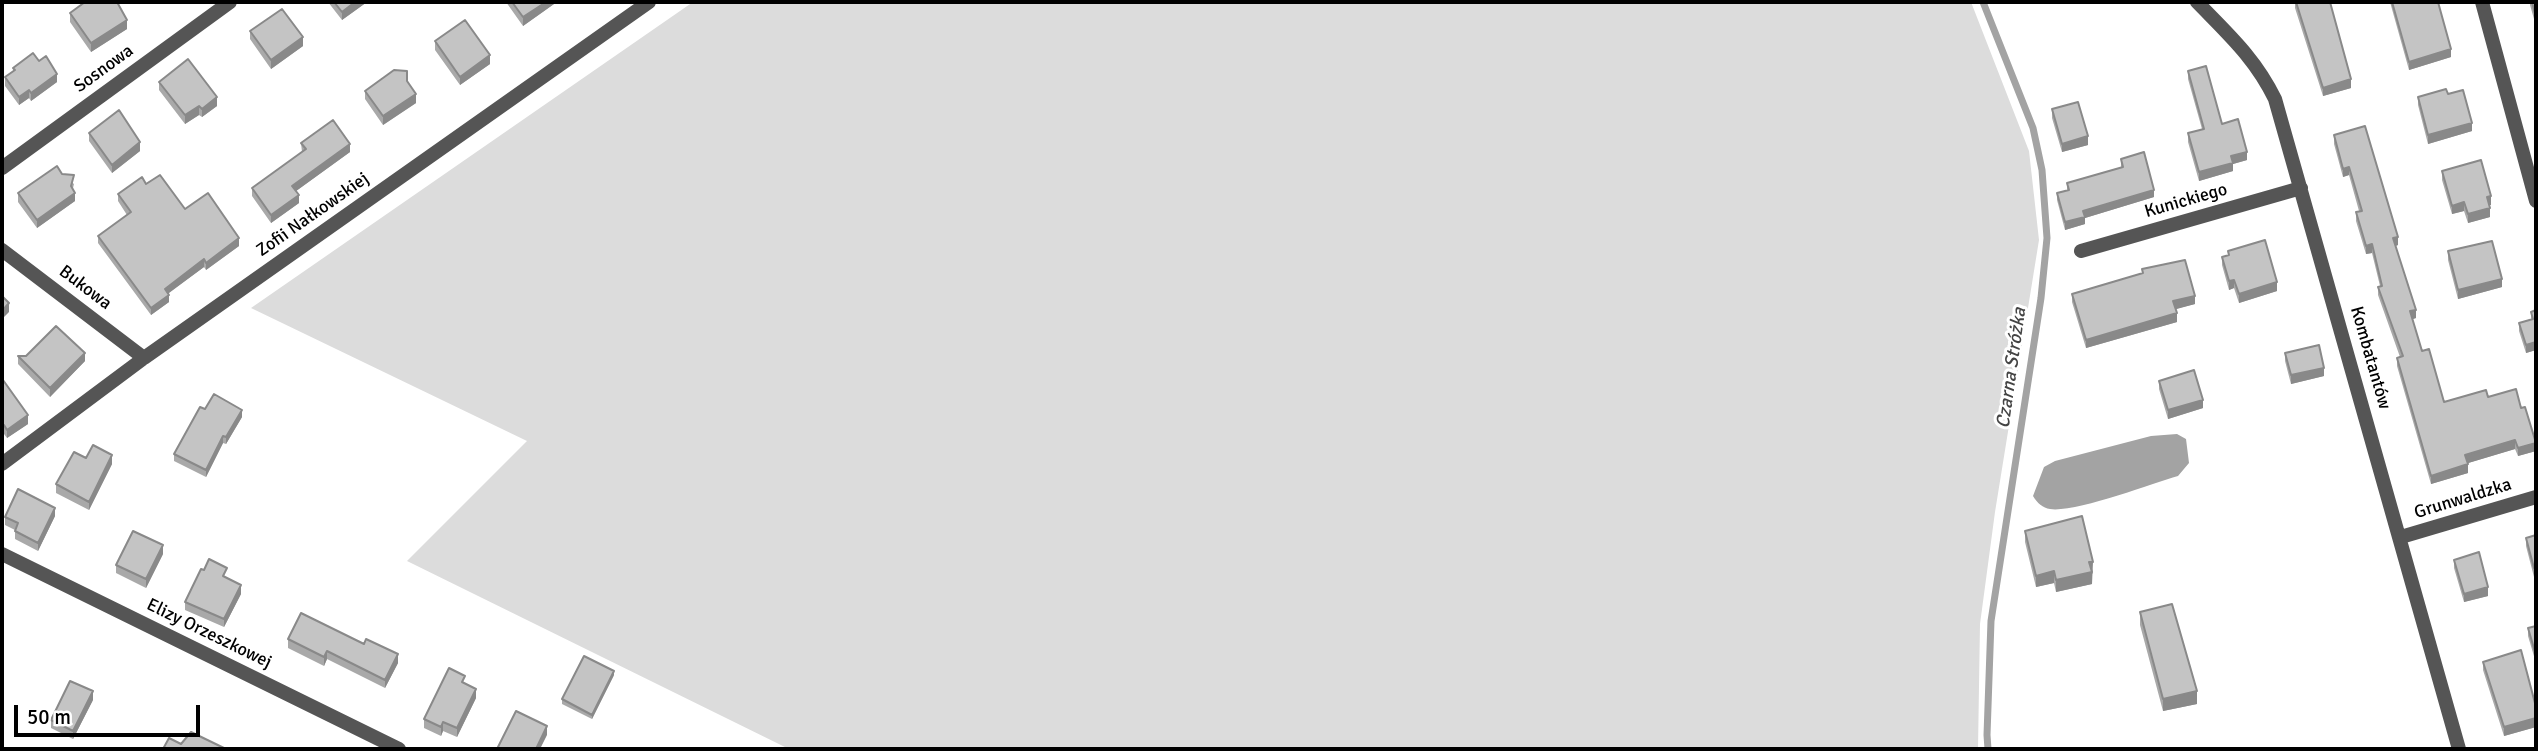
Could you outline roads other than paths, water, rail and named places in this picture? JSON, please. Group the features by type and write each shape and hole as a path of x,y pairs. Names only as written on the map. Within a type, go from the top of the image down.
{"street":[{"name":"Sosnowa","path":"2,168 230,2"},
{"name":"Zofii Nałkowskiej","path":"2,464 144,358 649,2"},
{"name":"Kombatantów","path":"2197,2 2242,47 2263,74 2275,99 2459,749"},
{"path":"2482,2 2536,201"},
{"name":"Kunickiego","path":"2081,251 2301,188"},
{"name":"Bukowa","path":"2,250 144,358"},
{"name":"Grunwaldzka","path":"2401,537 2536,497"},
{"name":"Elizy Orzeszkowej","path":"2,554 399,749"}],"waterway":[{"name":"Czarna Stróżka","path":"1983,2 2033,128 2042,170 2047,238 2041,298 1991,621 1988,749"}]}
